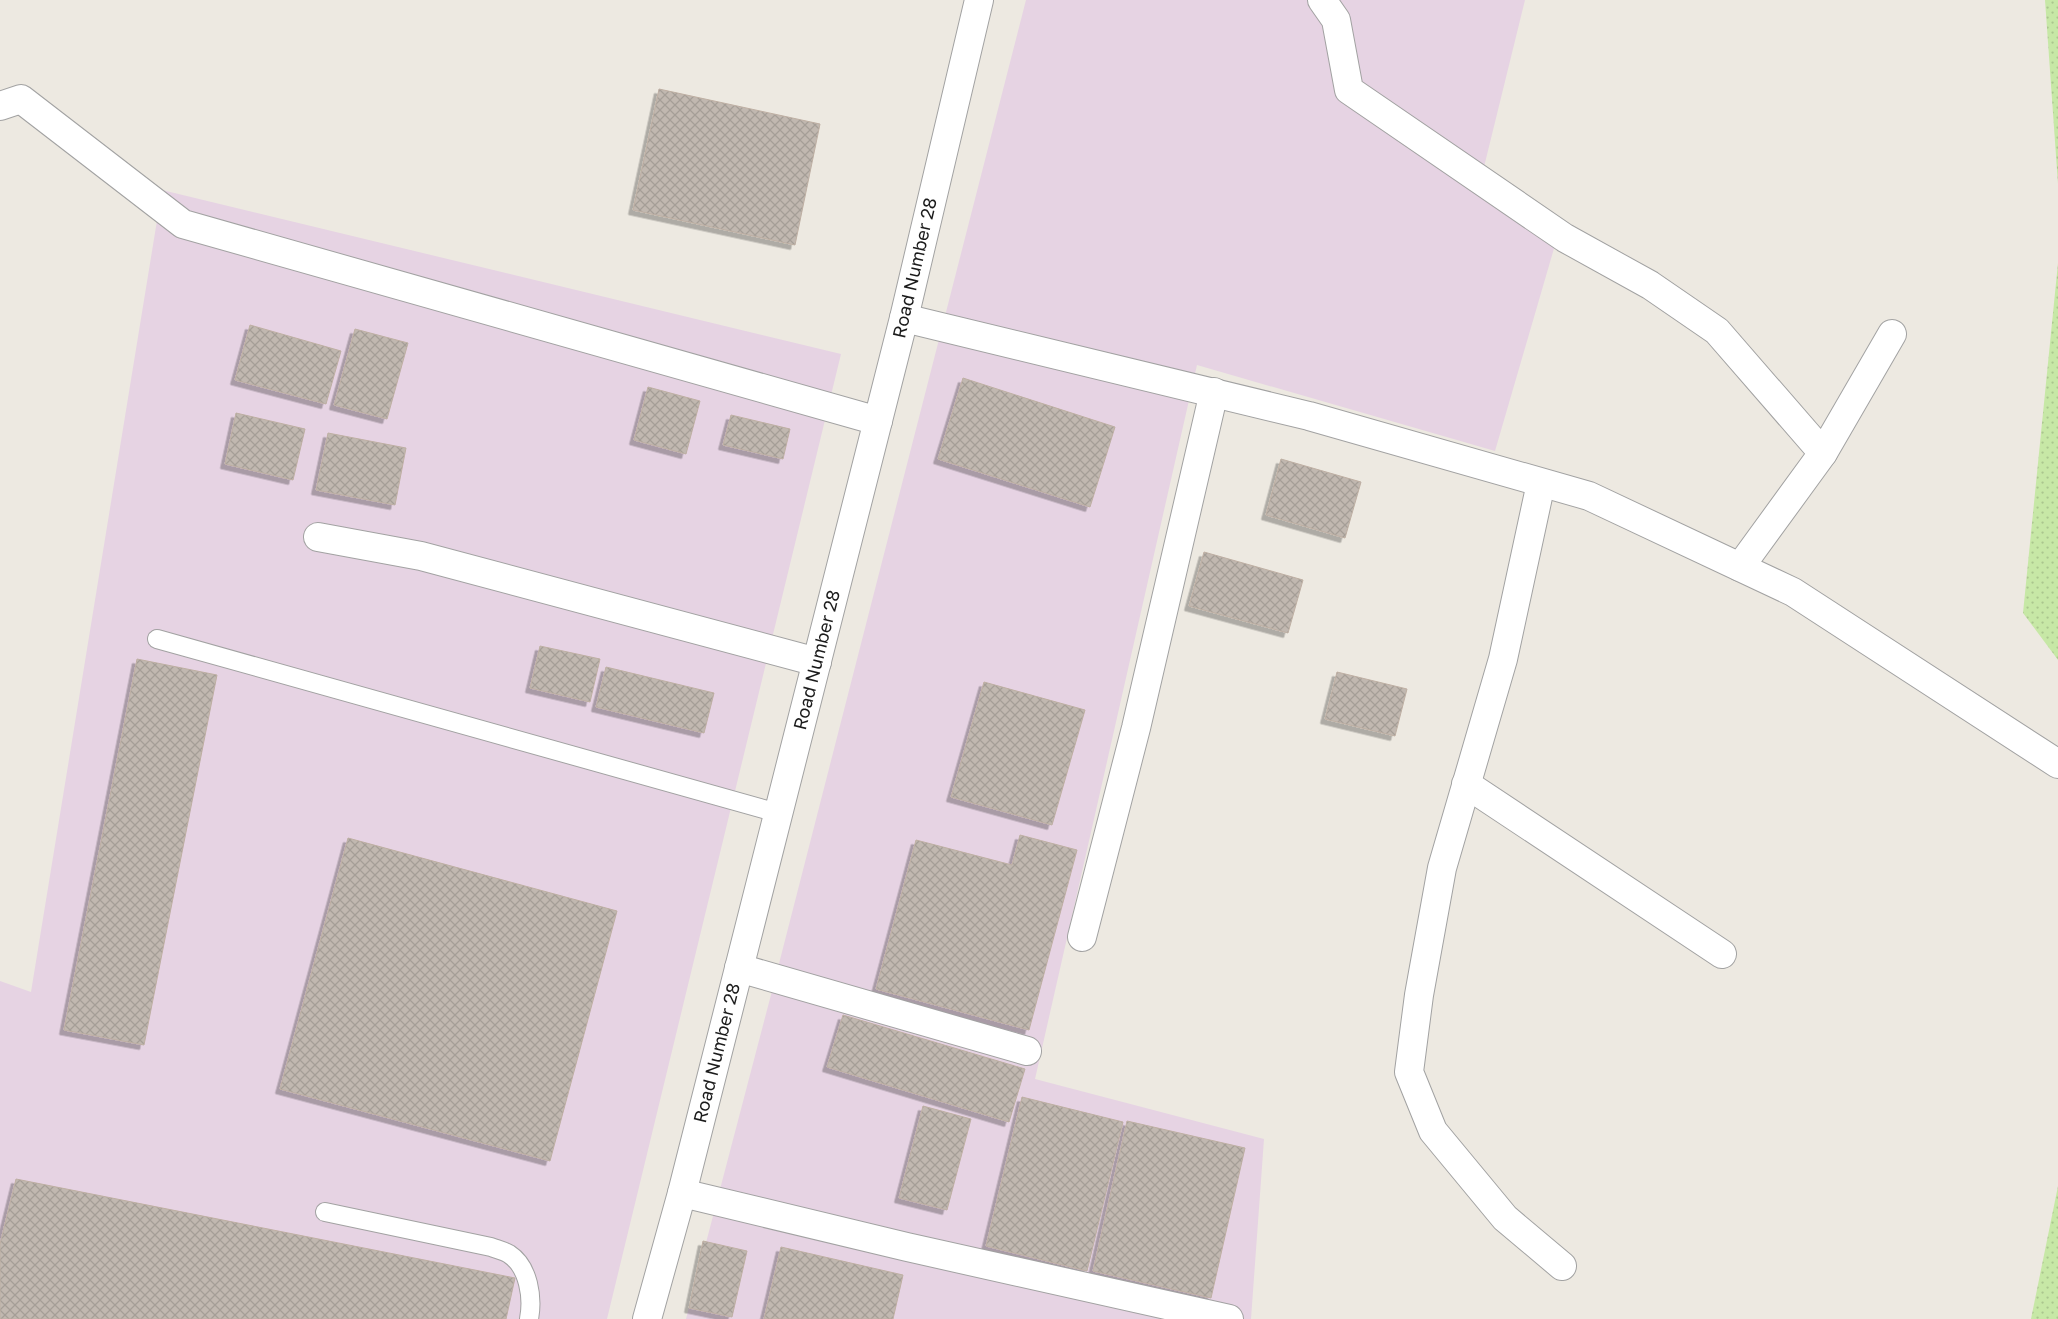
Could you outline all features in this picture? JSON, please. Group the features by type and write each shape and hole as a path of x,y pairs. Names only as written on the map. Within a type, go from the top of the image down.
{"street":[{"name":"Road Number 28","path":"647,1319 682,1193 904,318 979,0"},
{"path":"1322,0 1336,20 1349,90 1565,238 1650,285 1717,331 1823,453"},
{"path":"0,106 21,99 183,224 878,421"},
{"path":"904,318 1309,416 1589,496 1793,592 2058,764"},
{"path":"1740,567 1823,453 1892,334"},
{"path":"1082,937 1136,728 1214,392"},
{"path":"1541,482 1503,659 1442,868 1419,995 1409,1072 1433,1131 1505,1218 1562,1266"},
{"path":"318,537 421,556 817,662"},
{"path":"1466,784 1722,954"},
{"path":"739,968 1027,1052"},
{"path":"682,1193 907,1247 1229,1319"}],"lane":[{"path":"157,639 778,813"},
{"path":"325,1212 491,1247 510,1255 519,1266 530,1290 529,1319"}],"shaded area":[{"path":"1026,0 1525,0 1483,171 1555,245 1495,451 1197,365 1035,1079 1264,1139 1251,1319 686,1319 772,991"},
{"path":"162,190 841,354 607,1319 0,1319 0,981 31,992"}],"green space":[{"path":"2045,0 2058,0 2058,184"},
{"path":"2058,263 2058,660 2023,613"},
{"path":"2058,1186 2058,1319 2031,1319"}],"building":[{"path":"659,89 820,124 795,245 633,210"},
{"path":"250,325 341,351 326,404 235,380"},
{"path":"355,329 408,343 387,419 334,405"},
{"path":"963,378 1115,427 1090,507 938,459"},
{"path":"648,387 700,401 686,454 634,440"},
{"path":"236,413 305,429 293,480 225,464"},
{"path":"731,415 790,429 783,459 723,445"},
{"path":"328,433 406,448 395,505 316,490"},
{"path":"1281,459 1361,482 1345,538 1266,515"},
{"path":"1204,552 1303,580 1288,633 1189,606"},
{"path":"540,646 600,659 590,702 530,688"},
{"path":"137,659 217,675 144,1045 64,1030"},
{"path":"606,667 714,693 704,733 596,707"},
{"path":"1337,672 1407,689 1395,736 1325,719"},
{"path":"984,682 1085,710 1052,825 951,797"},
{"path":"1020,835 1077,850 1029,1030 876,989 916,840 1012,865"},
{"path":"348,838 617,911 550,1161 280,1089"},
{"path":"843,1015 1025,1069 1009,1122 827,1067"},
{"path":"1022,1097 1123,1122 1087,1271 986,1246"},
{"path":"923,1106 971,1119 947,1210 899,1198"},
{"path":"1127,1121 1245,1148 1211,1298 1093,1271"},
{"path":"16,1179 515,1278 506,1319 0,1319 0,1244"},
{"path":"703,1241 747,1251 732,1317 689,1308"},
{"path":"781,1247 903,1275 893,1319 764,1319"}]}
